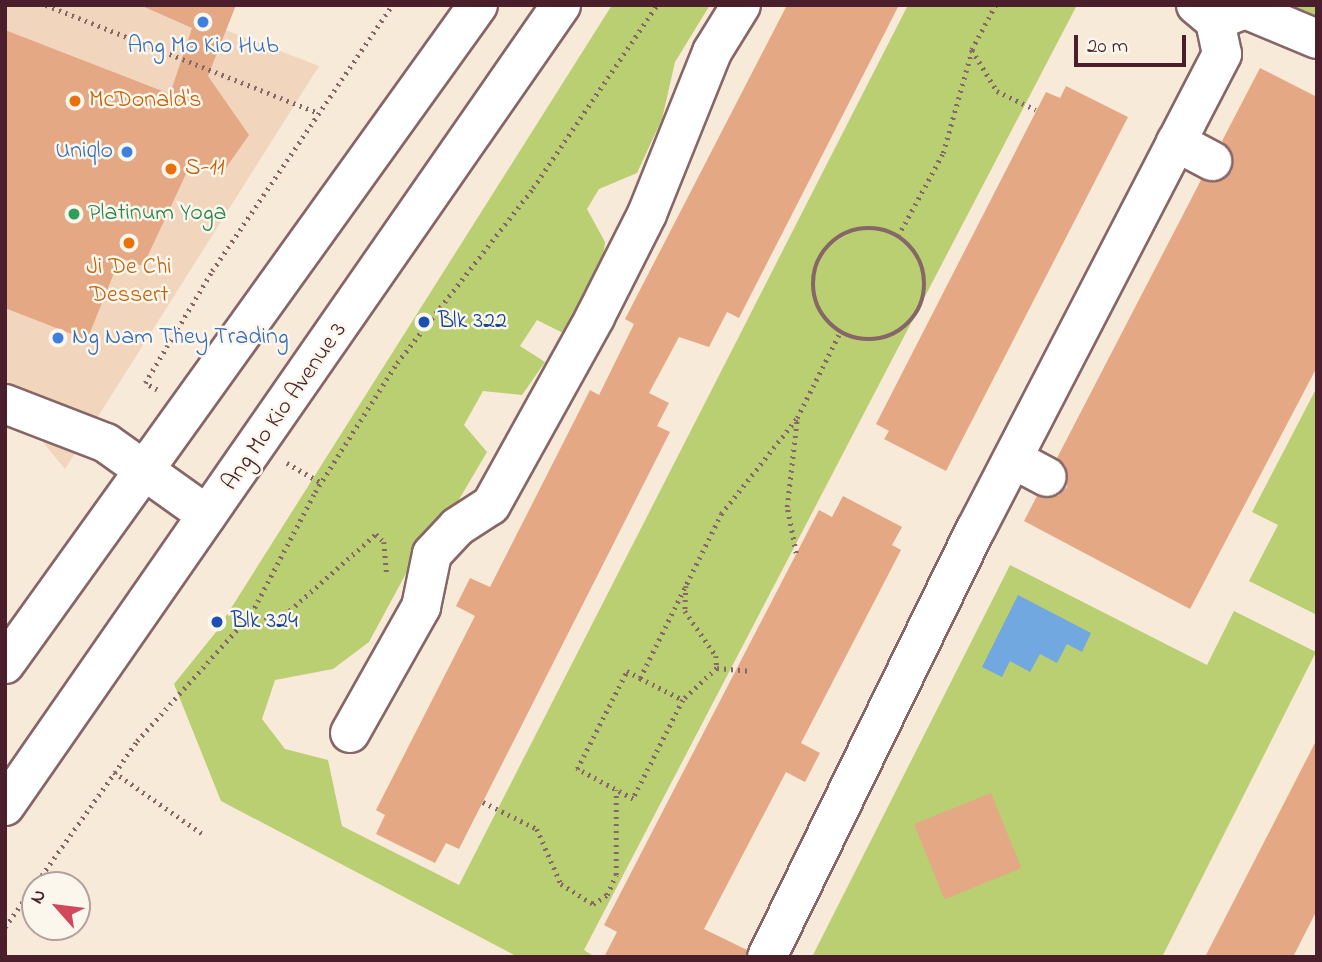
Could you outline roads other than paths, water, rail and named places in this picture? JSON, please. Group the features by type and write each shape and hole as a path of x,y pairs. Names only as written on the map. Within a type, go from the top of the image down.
{"main road":[{"path":"5,664 478,5"},
{"name":"Ang Mo Kio Avenue 3","path":"5,806 561,5"},
{"path":"350,733 421,607 432,554 457,527 491,505 595,317 647,214 712,52 741,5"},
{"path":"767,957 1013,459 1222,54 1205,13 1245,9 1317,39"},
{"path":"1176,142 1212,160"},
{"path":"5,404 106,443 207,515"},
{"path":"1013,459 1047,477"}],"water":[{"path":"1018,595 1091,633 1082,652 1067,644 1057,663 1040,654 1030,672 1010,661 1002,677 982,667"}],"place":[{"name":"Ang Mo Kio Hub","path":"203,22"},
{"name":"McDonald's","path":"75,101"},
{"name":"Uniqlo","path":"127,152"},
{"name":"S-11","path":"171,169"},
{"name":"Platinum Yoga","path":"74,214"},
{"name":"Ji De Chi Dessert","path":"129,243"},
{"name":"Blk 322","path":"424,322"},
{"name":"Ng Nam They Trading","path":"58,338"},
{"name":"Blk 324","path":"217,622"}]}
